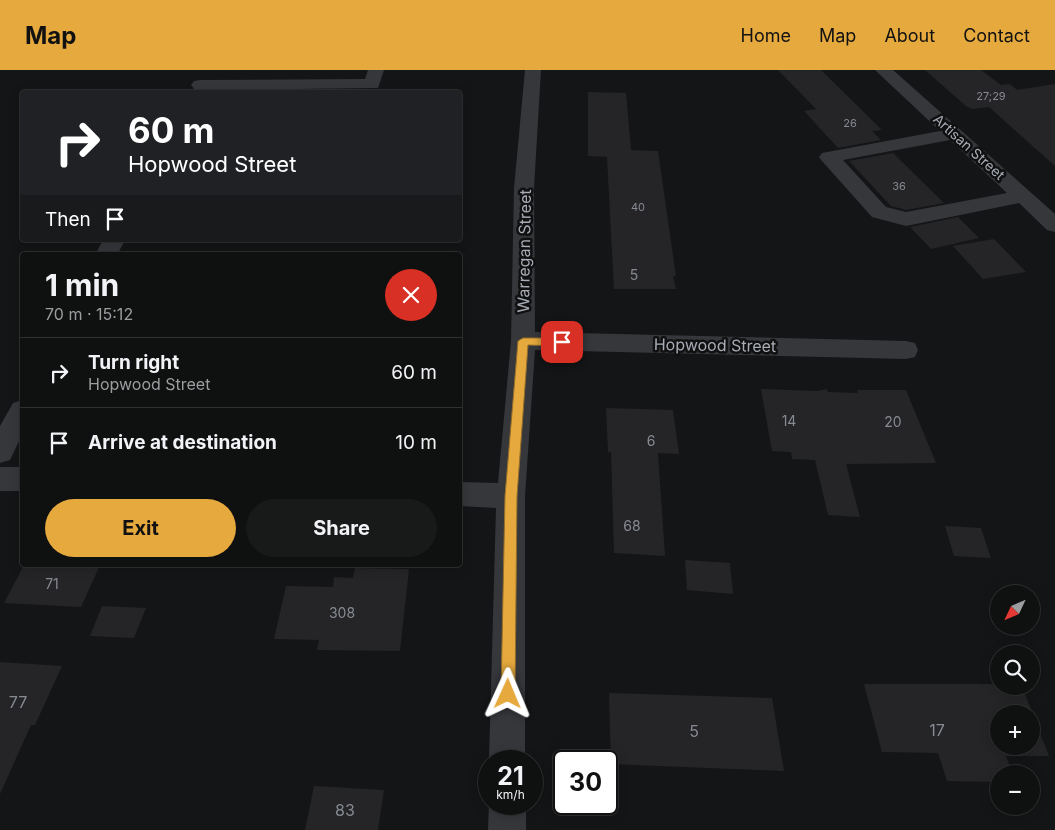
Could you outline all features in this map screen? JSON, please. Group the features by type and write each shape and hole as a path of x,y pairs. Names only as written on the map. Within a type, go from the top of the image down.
{"street":[{"path":"234,86 242,70"},
{"path":"202,82 234,86 372,84 376,70"},
{"name":"Warregan Street","path":"508,750 511,496 523,341 524,188 533,70"},
{"name":"Artisan Street","path":"883,70 1055,225"},
{"path":"954,134 829,156 879,212 906,219 1024,196"},
{"name":"Hopwood Street","path":"523,341 906,350"},
{"path":"0,452 20,414"},
{"path":"0,479 20,479"},
{"path":"462,494 511,496"},
{"path":"507,815 507,830"}],"building":[{"path":"778,70 821,70 882,130 872,131 881,140 838,148 804,111 816,109"},
{"path":"925,70 981,70 1001,85 1010,84 1017,90 1055,84 1055,166 989,107 973,109 967,107"},
{"path":"588,92 626,93 631,150 658,151 676,276 673,276 676,289 614,289 607,157 588,156"},
{"path":"893,153 944,203 906,210 891,206 849,161"},
{"path":"958,217 979,238 931,249 910,227"},
{"path":"994,239 1026,272 983,279 953,246"},
{"path":"761,389 817,391 827,389 828,392 858,393 857,390 906,390 936,463 846,464 860,517 828,515 815,460 792,459 791,452 772,451"},
{"path":"606,408 673,410 679,454 658,453 665,556 614,553 611,452 608,452"},
{"path":"945,526 981,528 991,558 954,556"},
{"path":"685,560 730,563 733,594 687,590"},
{"path":"23,567 99,567 81,607 4,603"},
{"path":"355,568 409,569 400,651 317,650 319,640 274,639 286,586 333,587 334,577 353,578"},
{"path":"102,606 146,608 134,638 90,636"},
{"path":"0,662 62,666 35,725 31,725 0,794"},
{"path":"864,684 990,684 990,695 1025,695 1029,705 990,705 990,755 1040,755 1040,733 1049,756 1006,756 1010,765 990,765 990,782 947,781 938,753 882,752"},
{"path":"609,693 772,698 784,771 618,764 618,750 611,750"},
{"path":"314,786 384,790 378,830 305,830"}],"route":[{"path":"508,694 511,496 523,341 562,342"}]}
